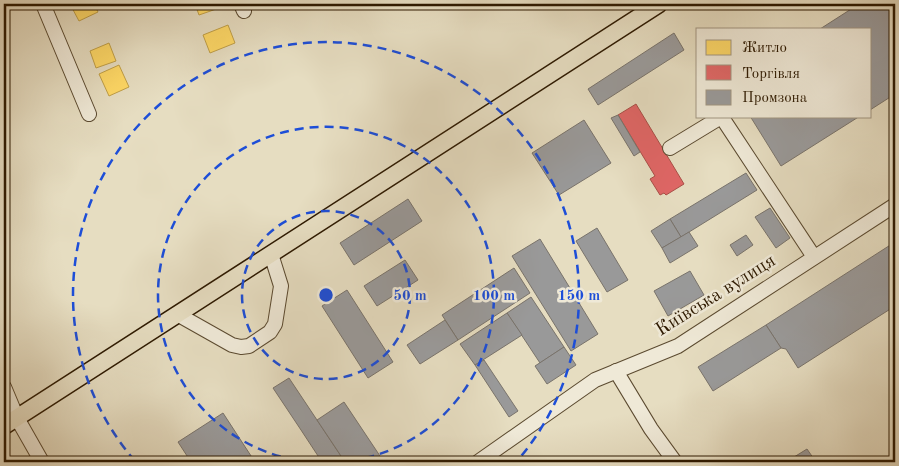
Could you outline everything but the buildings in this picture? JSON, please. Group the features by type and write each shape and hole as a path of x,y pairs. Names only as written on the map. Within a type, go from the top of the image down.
{"main road":[{"path":"10,422 659,4"}],"street":[{"path":"43,4 89,114"},
{"path":"670,148 719,118"},
{"path":"722,118 814,257"},
{"name":"Київська вулиця","path":"478,462 595,380 678,346 895,205"},
{"path":"177,314 232,345 249,346 270,332 275,324 281,286 270,254"},
{"path":"616,371 651,428 676,462"},
{"path":"4,387 10,422 42,462"}]}
